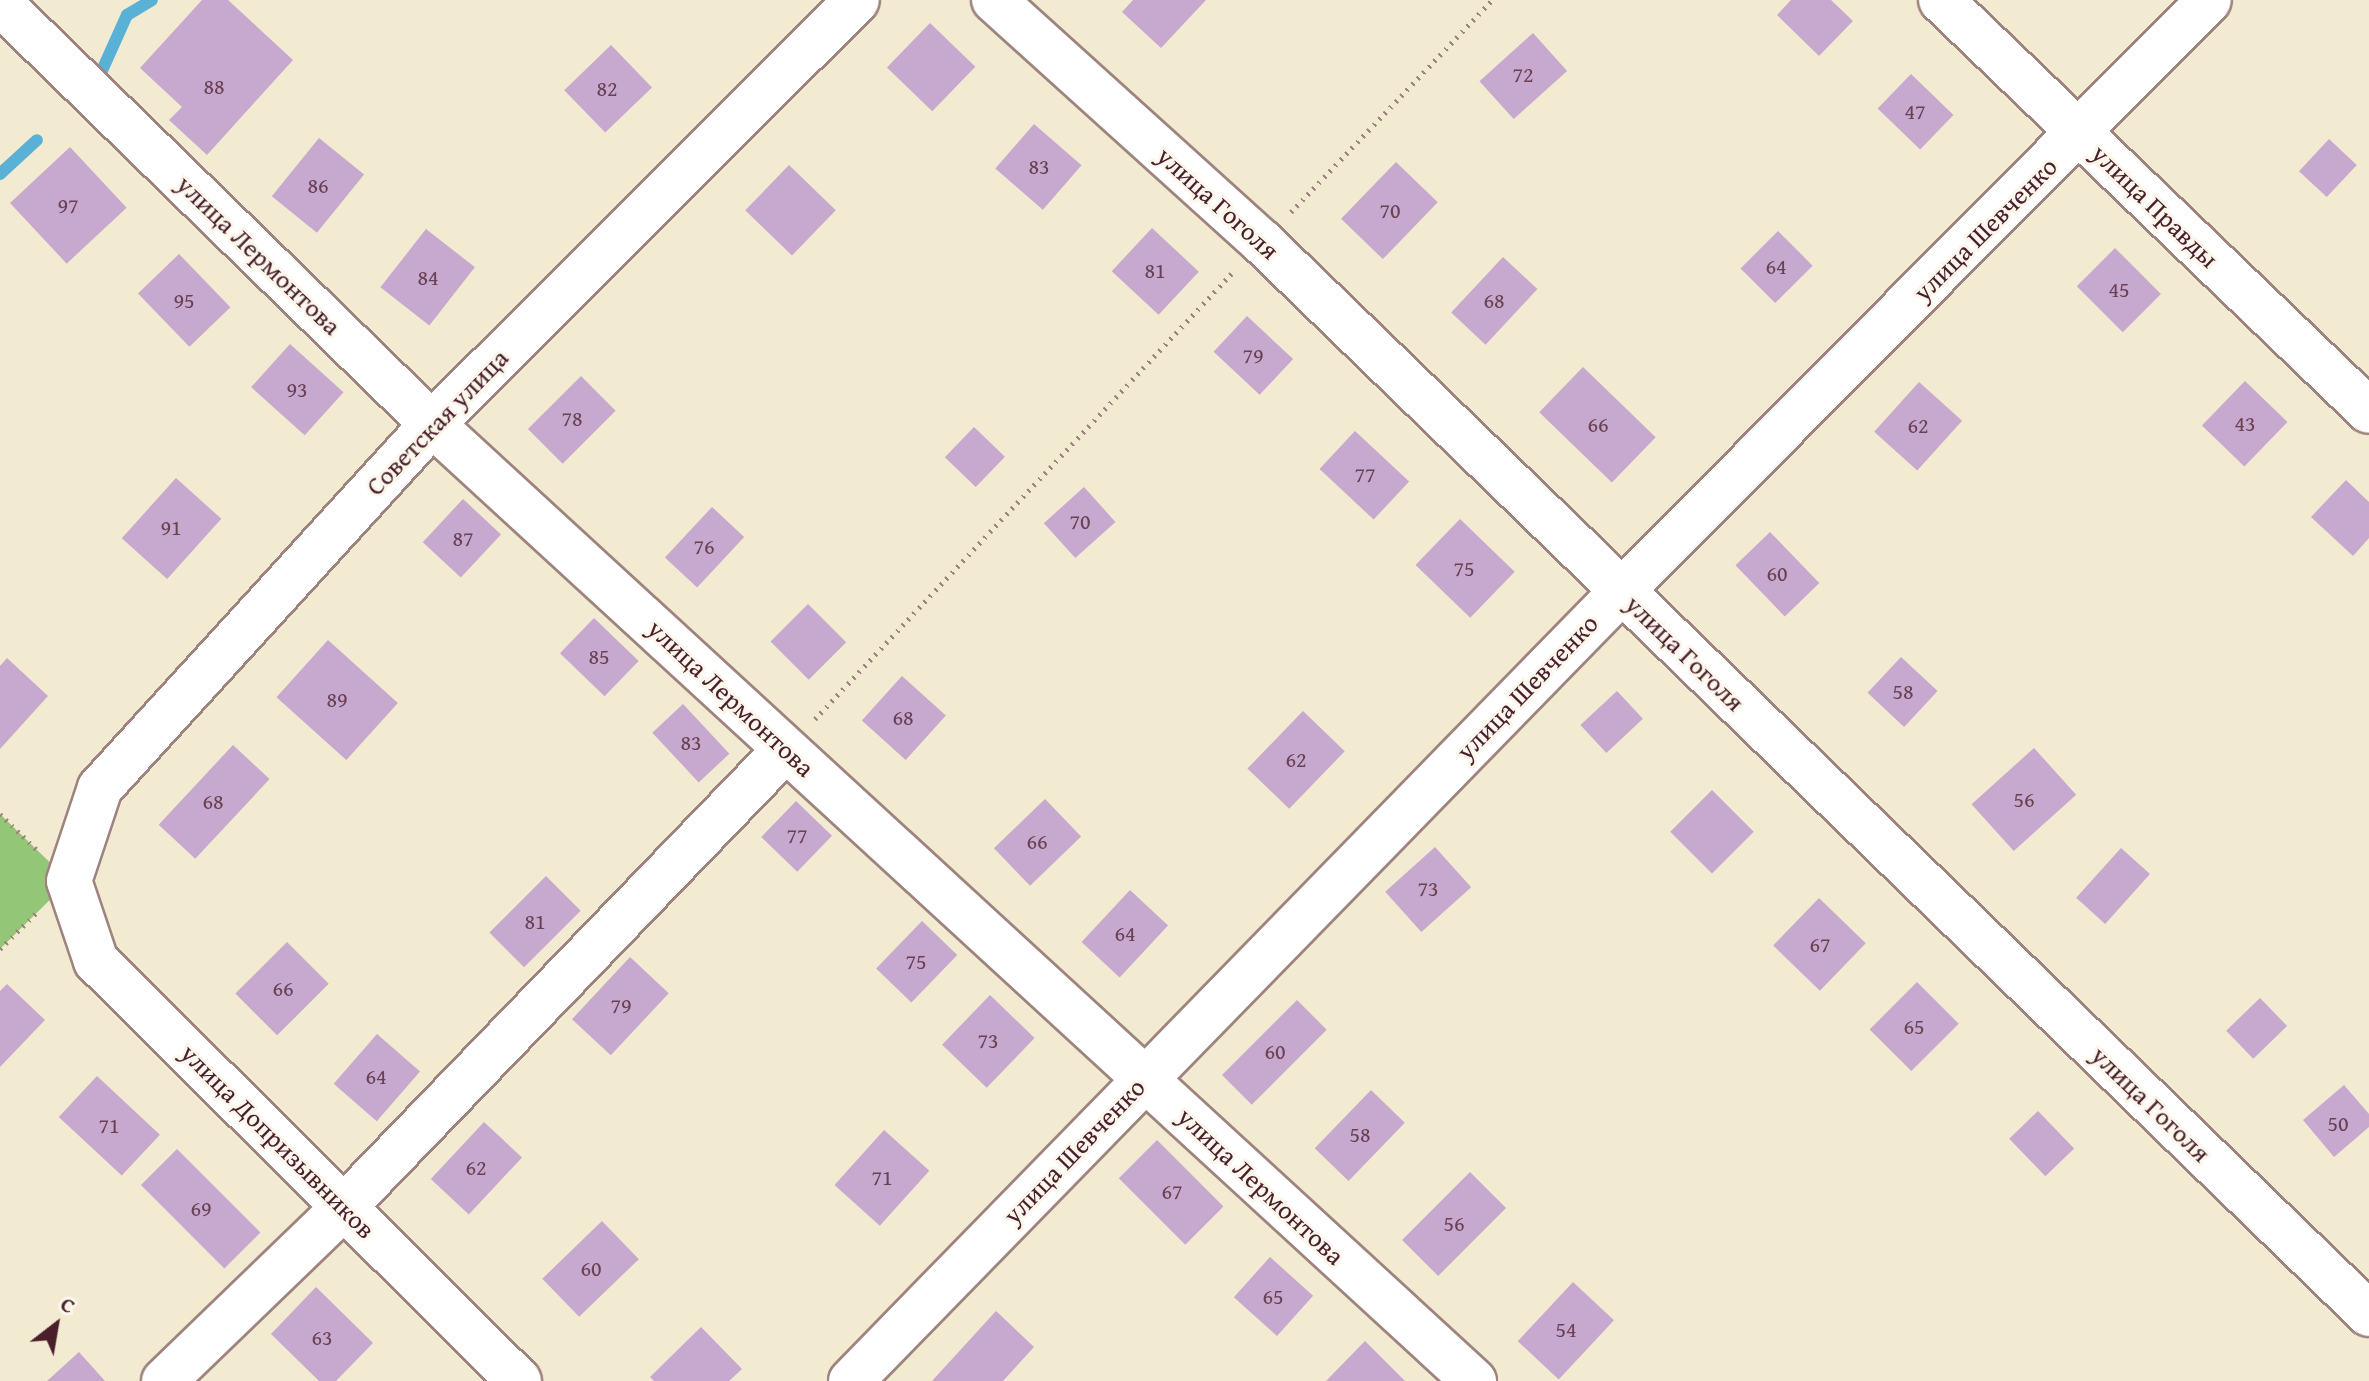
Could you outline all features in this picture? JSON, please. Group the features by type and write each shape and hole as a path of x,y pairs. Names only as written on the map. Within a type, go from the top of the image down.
{"street":[{"name":"Советская улица","path":"69,881 100,788 432,424 857,0"},
{"name":"улица Гоголя","path":"994,0 1262,242 2369,1314"},
{"name":"улица Правды","path":"1941,0 2369,411"},
{"name":"улица Шевченко","path":"851,1381 1621,592 2081,134 2209,0"},
{"name":"улица Лермонтова","path":"8,11 432,424 1474,1381"},
{"path":"164,1381 344,1207 786,749"},
{"name":"улица Допризывников","path":"69,881 96,961 519,1381"}],"path":[{"path":"786,749 1492,0"}],"green space":[{"path":"0,814 69,881 0,949"}],"building":[{"path":"202,0 228,0 293,60 207,155 169,120 182,107 140,68"},
{"path":"1133,0 1206,0 1161,48 1122,12"},
{"path":"1791,0 1831,0 1853,21 1819,56 1777,15"},
{"path":"930,23 975,67 932,111 887,68"},
{"path":"1533,33 1567,71 1514,119 1479,81"},
{"path":"611,45 652,87 605,133 564,90"},
{"path":"1911,74 1953,115 1920,150 1878,109"},
{"path":"1034,124 1082,165 1043,210 995,169"},
{"path":"319,138 364,175 317,233 272,196"},
{"path":"2329,139 2357,165 2327,197 2299,171"},
{"path":"70,147 127,208 67,264 10,203"},
{"path":"1396,162 1438,202 1383,259 1341,219"},
{"path":"789,165 836,210 792,255 745,210"},
{"path":"1152,228 1199,272 1159,315 1112,271"},
{"path":"426,229 475,267 429,325 380,287"},
{"path":"1778,231 1813,266 1775,303 1741,268"},
{"path":"2115,248 2161,294 2123,332 2077,286"},
{"path":"179,254 230,307 189,347 138,294"},
{"path":"1503,257 1537,289 1486,345 1451,313"},
{"path":"1247,316 1293,359 1260,395 1214,352"},
{"path":"290,344 344,392 305,435 251,387"},
{"path":"1583,367 1656,437 1612,482 1539,412"},
{"path":"581,376 616,411 563,464 528,429"},
{"path":"2245,381 2287,422 2244,467 2202,426"},
{"path":"1919,382 1962,421 1917,471 1874,432"},
{"path":"974,427 1005,457 976,487 945,457"},
{"path":"1355,431 1409,481 1374,519 1320,469"},
{"path":"176,478 221,519 167,579 122,538"},
{"path":"2346,480 2369,502 2369,538 2353,556 2311,517"},
{"path":"1084,487 1115,522 1075,558 1044,523"},
{"path":"463,499 501,534 461,578 423,542"},
{"path":"712,507 744,537 697,587 665,557"},
{"path":"1460,519 1515,572 1470,618 1416,565"},
{"path":"1770,532 1819,583 1785,616 1735,565"},
{"path":"808,604 846,642 809,680 771,641"},
{"path":"594,618 639,661 605,696 560,653"},
{"path":"328,640 398,703 346,760 276,697"},
{"path":"1901,657 1938,691 1904,727 1868,693"},
{"path":"7,658 48,696 0,749 0,666"},
{"path":"902,676 946,715 906,760 862,721"},
{"path":"1617,691 1643,719 1606,753 1580,725"},
{"path":"683,704 729,754 699,782 652,733"},
{"path":"1303,711 1345,751 1289,809 1247,769"},
{"path":"233,745 270,779 195,859 159,825"},
{"path":"2034,748 2076,795 2014,851 1972,804"},
{"path":"1712,790 1754,832 1712,873 1670,832"},
{"path":"1045,799 1081,836 1030,886 994,848"},
{"path":"796,801 832,836 797,872 761,837"},
{"path":"1435,847 1471,887 1421,932 1385,892"},
{"path":"2121,848 2150,874 2105,924 2076,898"},
{"path":"546,876 581,911 524,967 489,933"},
{"path":"1130,890 1168,925 1120,977 1082,942"},
{"path":"1819,898 1866,943 1820,991 1773,945"},
{"path":"922,921 957,955 911,1003 876,968"},
{"path":"287,942 329,984 277,1035 235,994"},
{"path":"630,957 669,993 611,1055 572,1019"},
{"path":"1917,982 1959,1024 1911,1071 1870,1029"},
{"path":"7,984 45,1020 0,1067 0,991"},
{"path":"990,995 1035,1038 987,1088 942,1045"},
{"path":"2260,998 2287,1026 2253,1059 2226,1031"},
{"path":"1297,1000 1327,1030 1252,1105 1222,1075"},
{"path":"377,1034 420,1071 377,1121 334,1084"},
{"path":"97,1076 160,1135 122,1176 59,1117"},
{"path":"2344,1085 2369,1114 2369,1127 2334,1157 2303,1120"},
{"path":"1371,1090 1405,1123 1349,1181 1315,1148"},
{"path":"2038,1111 2074,1148 2045,1176 2009,1139"},
{"path":"484,1122 522,1157 469,1215 431,1179"},
{"path":"884,1130 929,1171 880,1226 834,1185"},
{"path":"1157,1140 1223,1206 1185,1245 1119,1178"},
{"path":"177,1149 260,1232 224,1269 141,1185"},
{"path":"1470,1172 1506,1208 1438,1276 1402,1240"},
{"path":"602,1221 639,1259 579,1317 542,1279"},
{"path":"1270,1257 1313,1296 1277,1336 1234,1297"},
{"path":"1573,1282 1614,1320 1559,1379 1518,1341"},
{"path":"316,1287 373,1343 336,1381 319,1381 271,1334"},
{"path":"996,1311 1034,1347 1003,1381 932,1381"},
{"path":"701,1327 742,1369 729,1381 654,1381 650,1377"},
{"path":"1365,1341 1405,1381 1326,1381"},
{"path":"79,1352 105,1381 47,1381"}],"waterway":[{"path":"100,75 127,15 152,0"},
{"path":"0,174 37,140"}]}
